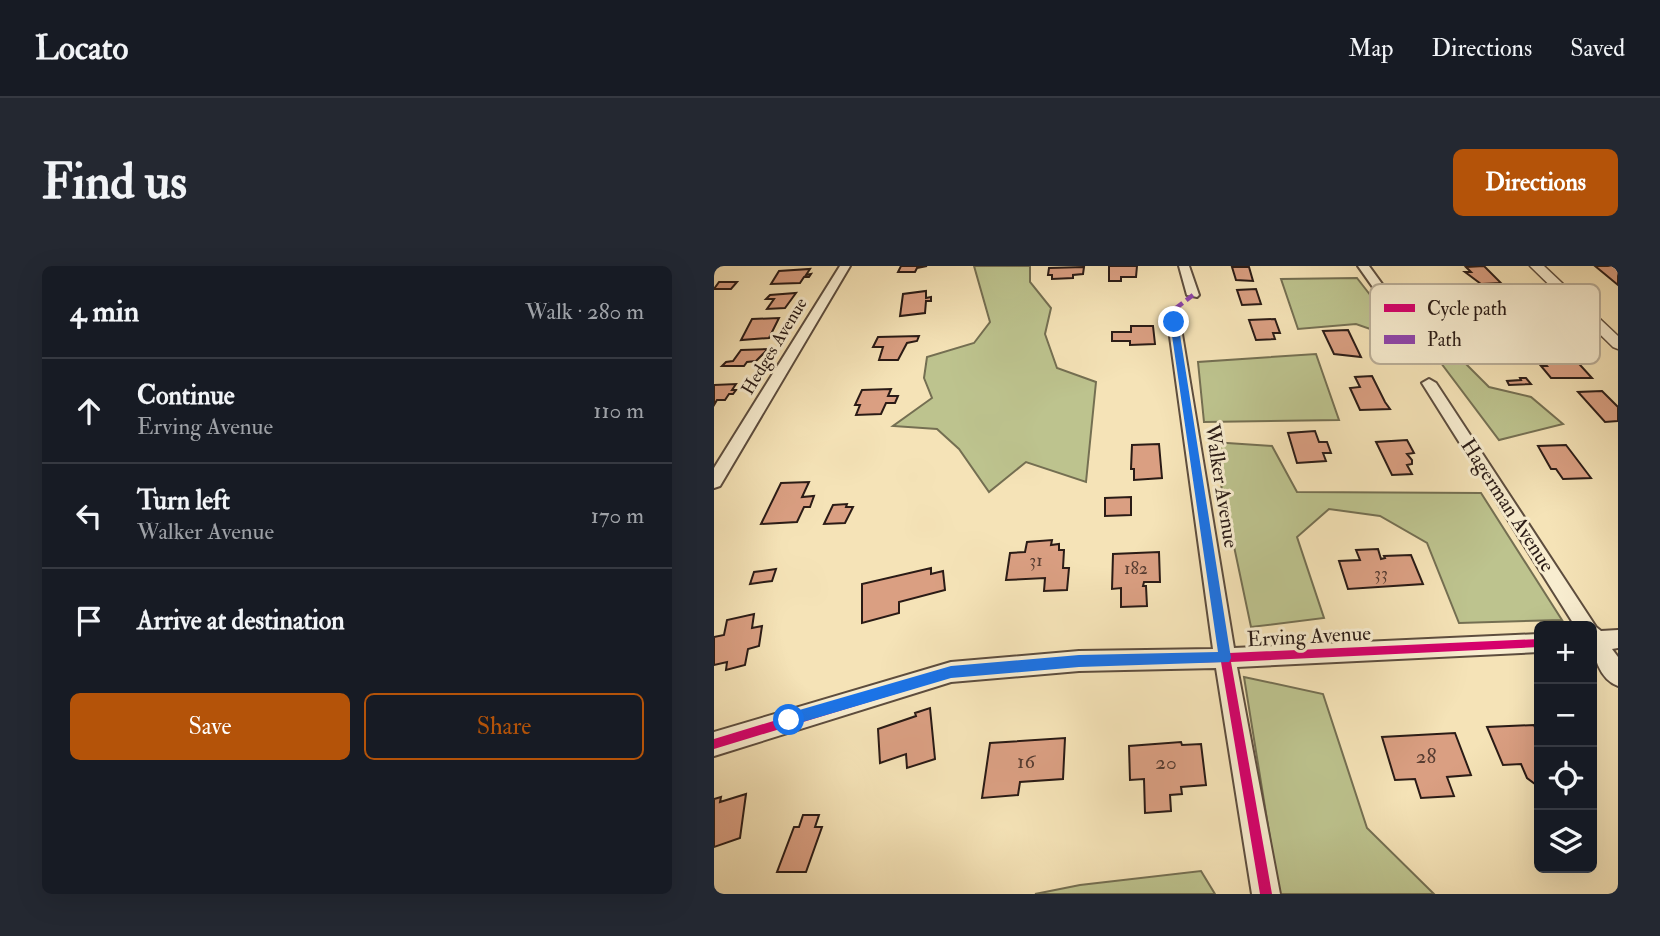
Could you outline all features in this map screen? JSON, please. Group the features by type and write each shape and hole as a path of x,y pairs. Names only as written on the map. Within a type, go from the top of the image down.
{"street":[{"name":"Hedges Avenue","path":"714,482 845,266"},
{"path":"1184,266 1194,295"},
{"path":"1363,266 1376,284"},
{"path":"1536,266 1555,284"},
{"name":"Walker Avenue","path":"1174,322 1225,658 1266,894"},
{"path":"1600,327 1618,344"},
{"name":"Hagerman Avenue","path":"1429,383 1581,621"},
{"path":"1597,637 1618,639"},
{"name":"Erving Avenue","path":"714,744 951,672 1079,661 1225,658 1534,643"},
{"name":"Hagerman Avenue","path":"1597,645 1618,676"}],"green space":[{"path":"974,266 1030,266 1030,282 1051,308 1045,334 1057,368 1096,382 1086,482 1026,462 989,492 959,449 937,429 893,426 932,398 924,378 927,357 974,343 990,322"},
{"path":"1357,278 1370,295 1370,329 1356,324 1298,329 1281,279"},
{"path":"1316,354 1339,420 1204,422 1198,362"},
{"path":"1442,364 1466,364 1489,387 1531,397 1563,424 1499,440"},
{"path":"1212,442 1272,446 1297,492 1481,493 1562,620 1459,623 1427,543 1380,516 1329,509 1297,537 1324,618 1251,627"},
{"path":"1244,677 1323,694 1367,828 1434,894 1279,894"},
{"path":"1201,871 1215,894 1035,894 1080,885"}],"building":[{"path":"901,266 927,266 917,268 915,272 898,272"},
{"path":"1109,266 1137,266 1136,277 1121,277 1121,281 1109,281"},
{"path":"1484,266 1501,283 1481,284 1465,272 1471,272 1466,267"},
{"path":"1595,266 1618,266 1618,285"},
{"path":"1084,267 1083,274 1073,275 1073,278 1052,279 1052,275 1048,275 1049,268"},
{"path":"1232,267 1249,267 1253,281 1236,280"},
{"path":"810,269 806,275 811,274 809,277 804,277 800,283 771,284 779,271"},
{"path":"719,282 737,282 731,289 714,289"},
{"path":"1256,289 1261,304 1242,305 1237,290"},
{"path":"926,291 926,298 931,297 931,301 926,301 925,313 900,316 903,294"},
{"path":"796,293 785,308 767,309 774,299 766,299 770,295"},
{"path":"779,318 769,338 741,340 752,319"},
{"path":"1275,319 1280,333 1273,333 1275,339 1256,340 1249,320"},
{"path":"1131,326 1153,326 1155,344 1130,345 1130,341 1112,341 1112,332 1131,332"},
{"path":"1348,330 1361,357 1334,354 1323,331"},
{"path":"919,336 917,341 907,343 898,360 879,360 883,347 873,347 878,337"},
{"path":"768,349 756,361 747,362 744,366 722,366 733,361 741,350"},
{"path":"1545,364 1579,364 1592,378 1551,378 1541,366 1547,366"},
{"path":"1372,376 1390,409 1360,410 1350,388 1360,387 1355,377"},
{"path":"1520,378 1526,378 1531,384 1509,385 1507,381 1521,380"},
{"path":"736,384 732,390 736,390 733,394 729,394 725,400 717,400 714,405 714,385"},
{"path":"891,389 888,396 898,396 895,403 886,403 881,414 856,415 860,405 855,405 862,390"},
{"path":"1602,391 1618,407 1618,421 1605,422 1578,392"},
{"path":"1315,431 1319,442 1327,442 1331,453 1323,453 1326,461 1297,463 1288,433"},
{"path":"1407,440 1414,453 1407,454 1412,460 1412,464 1407,465 1412,474 1392,475 1376,442"},
{"path":"1159,444 1162,478 1134,480 1134,469 1131,469 1132,445"},
{"path":"1566,445 1591,478 1563,479 1556,469 1551,469 1538,446"},
{"path":"809,482 802,497 814,496 810,507 804,507 797,522 761,524 781,483"},
{"path":"1131,497 1131,515 1105,516 1105,498"},
{"path":"847,504 846,507 853,507 845,523 824,524 833,505"},
{"path":"1052,540 1051,545 1059,544 1059,550 1064,550 1063,568 1069,568 1067,590 1044,591 1045,578 1006,580 1010,553 1025,552 1027,542"},
{"path":"1378,549 1381,559 1385,558 1384,556 1411,555 1423,584 1348,589 1339,561 1360,560 1356,550"},
{"path":"1159,552 1160,582 1144,582 1143,586 1146,586 1147,606 1121,607 1121,588 1112,589 1113,554"},
{"path":"931,568 931,574 943,571 945,590 899,602 899,613 862,623 862,584"},
{"path":"776,569 772,581 750,584 754,572"},
{"path":"754,614 752,628 762,626 759,646 748,649 745,665 726,670 727,662 714,665 714,637 724,635 727,620"},
{"path":"930,708 935,759 907,768 906,754 880,763 878,729 916,716 915,713"},
{"path":"1534,725 1534,783 1527,778 1521,764 1503,765 1487,727"},
{"path":"1455,733 1471,775 1447,777 1454,796 1421,798 1415,779 1395,780 1382,737"},
{"path":"1065,738 1063,779 1020,782 1018,795 982,798 990,743"},
{"path":"1181,742 1182,745 1201,744 1206,785 1181,787 1182,794 1170,795 1171,811 1145,813 1144,779 1130,780 1129,746"},
{"path":"746,794 740,838 714,847 714,799 721,797 720,802"},
{"path":"803,815 819,815 815,827 822,827 806,872 777,872 794,827 799,827"}],"marked path":[{"path":"1174,322 1176,308 1193,295"}],"cycle path":[{"path":"1174,322 1225,658 1266,894"},
{"path":"714,744 951,672 1079,661 1225,658 1534,643"}],"route":[{"path":"789,720 951,672 1079,661 1225,658 1174,322"}]}
